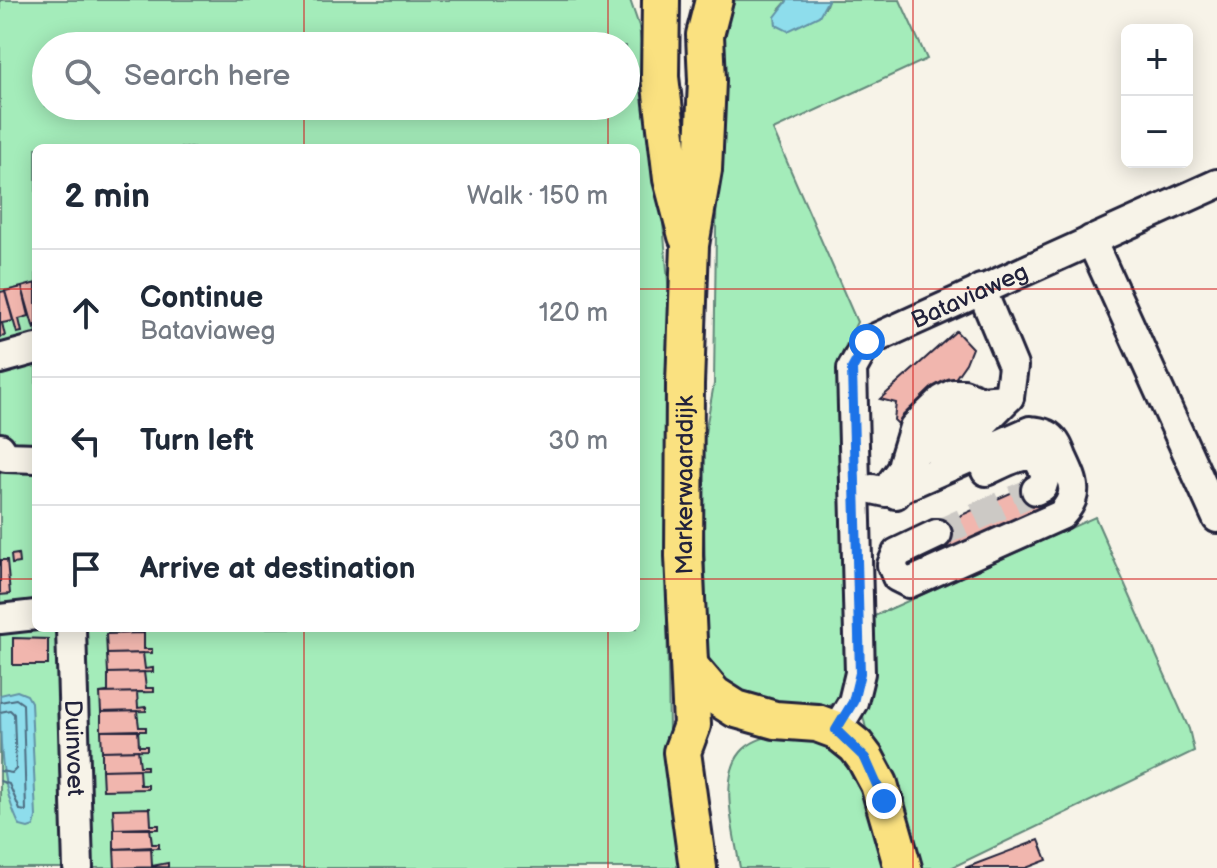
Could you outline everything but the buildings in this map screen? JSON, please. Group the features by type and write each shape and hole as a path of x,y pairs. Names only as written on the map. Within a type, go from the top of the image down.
{"main road":[{"path":"640,0 660,77"},
{"name":"Markerwaarddijk","path":"661,0 660,77 672,179 690,245"},
{"name":"Markerwaarddijk","path":"698,868 682,752 692,725 684,556 690,245 703,170 707,81 705,35 714,0"},
{"name":"Markerwaarddijk","path":"707,81 729,0"},
{"path":"691,668 723,703 775,720 817,723 836,730 856,746 873,771 903,868"},
{"path":"692,725 718,730 754,729 775,720"},
{"name":"Markerwaarddijk","path":"692,725 706,751 720,868"}],"street":[{"name":"Bataviaweg","path":"836,730 853,702 860,673 883,485 852,369 867,342 1217,184"},
{"path":"1091,240 1217,518"},
{"path":"883,485 914,427 942,400 978,394 1013,366 981,289"},
{"path":"990,346 995,329 993,317"},
{"path":"0,359 32,350"},
{"path":"883,485 946,456 973,433 978,394"},
{"path":"883,485 1030,431 1045,433 1055,442 1075,490 1071,505 1061,515 909,583 897,577 892,565 897,553 937,534"},
{"path":"0,448 6,457 32,458"},
{"path":"883,485 907,504 1028,455 1037,457 1046,474 1042,487 1036,490"},
{"path":"0,619 32,615"},
{"name":"Duinvoet","path":"71,632 78,868"}],"green space":[{"path":"0,0 630,0 640,32 32,32 32,120 640,120 640,33 659,175 669,294 666,544 670,794 680,868 0,868"},
{"path":"735,0 788,0 780,9 825,8 828,0 900,0 927,59 773,130 857,322 839,360 838,377 849,673 839,700 818,713 743,699 711,675 707,650 702,450 714,384 718,80 727,25"},
{"path":"1095,517 1189,729 1194,751 951,868 919,868 868,737 862,712 870,618"},
{"path":"779,733 809,734 849,758 866,789 889,868 740,868 729,792 734,763 749,745"}],"water":[{"path":"788,0 828,0 819,16 788,31 776,25 775,17"},
{"path":"17,691 27,695 31,702 36,817 34,826 28,828 20,826 13,811 1,746 0,695"}],"tunnel":[{"path":"937,534 1036,490"}],"route":[{"path":"867,342 852,369 860,673 853,702 836,730 865,758 884,801"}]}
